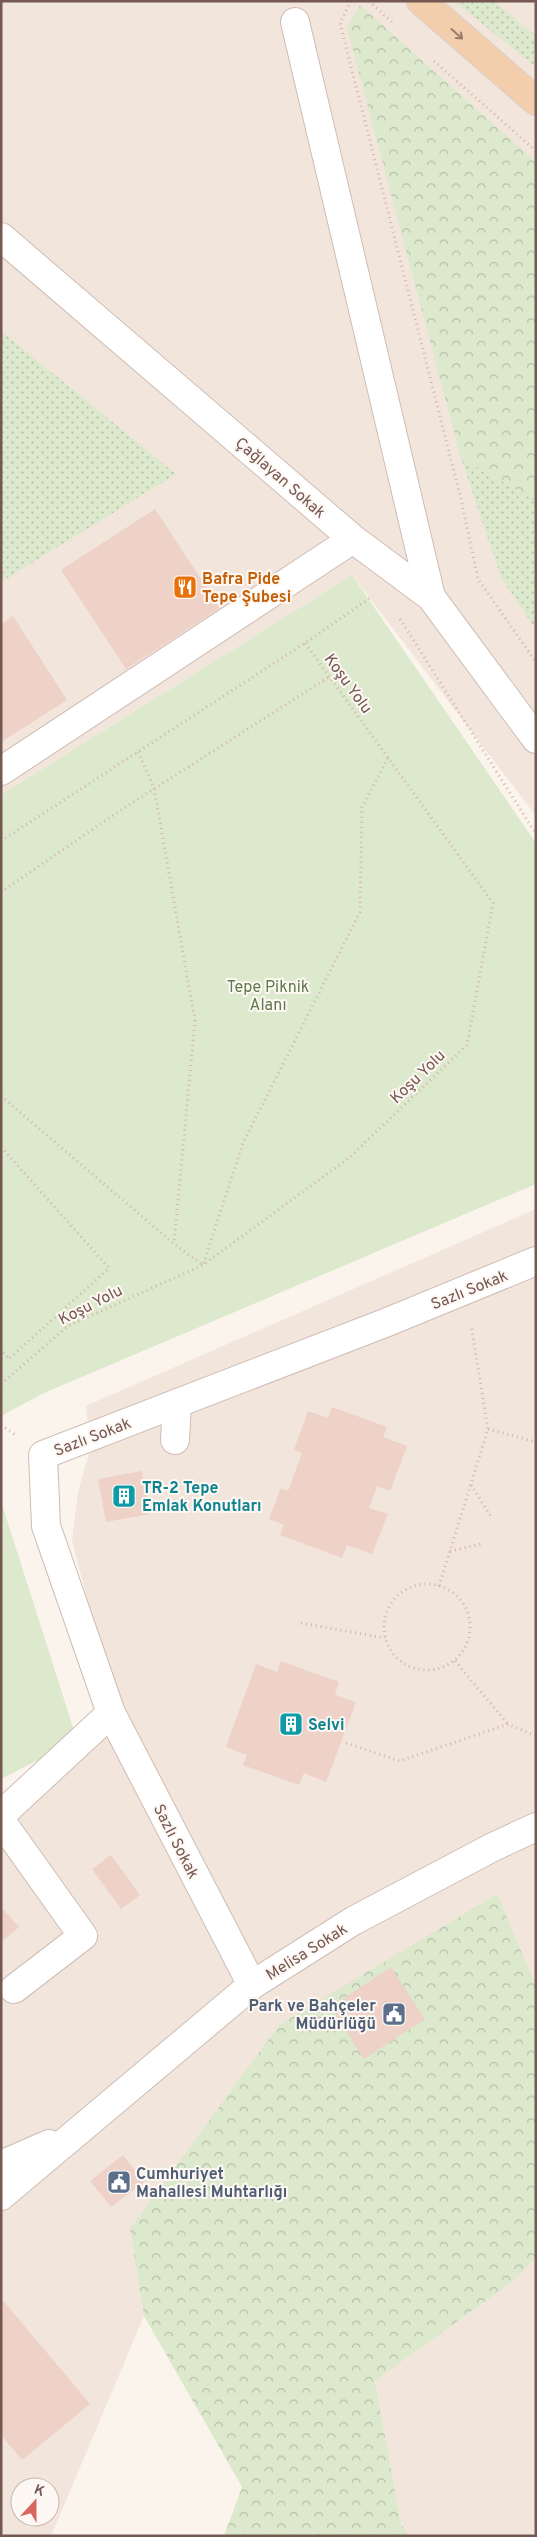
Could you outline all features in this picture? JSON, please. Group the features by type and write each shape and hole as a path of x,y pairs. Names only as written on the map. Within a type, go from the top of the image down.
{"main road":[{"path":"421,1 536,101"}],"street":[{"path":"295,22 431,597"},
{"name":"Çağlayan Sokak","path":"1,238 353,539 431,597 536,739"},
{"path":"1,771 353,539"},
{"name":"Sazlı Sokak","path":"252,1985 111,1713 46,1526 43,1454 386,1322 536,1261"},
{"path":"175,1440 177,1403"},
{"path":"1,1815 111,1713"},
{"path":"1,1821 82,1936 14,1989"},
{"name":"Melisa Sokak","path":"1,2196 252,1985 353,1921 493,1847 536,1827"},
{"name":"Melisa Sokak","path":"1,2165 78,2132"}],"path":[{"path":"351,1 340,23 461,499 478,580 536,662"},
{"path":"1,841 305,643 375,594"},
{"path":"398,614 536,834"},
{"name":"Koşu Yolu","path":"1,1384 68,1326 203,1265 350,1157 467,1045 493,903 305,643"},
{"path":"1,892 154,788 329,677"},
{"path":"138,752 154,788 195,1021 174,1244"},
{"path":"1,1096 174,1244 203,1265 243,1143 360,912 362,807 388,758"},
{"path":"1,1147 109,1268 9,1359 1,1350"},
{"path":"439,1586 488,1429 471,1322"},
{"path":"488,1429 536,1442"},
{"path":"470,1484 492,1518"},
{"path":"450,1551 482,1544"},
{"path":"424,1584 439,1586 457,1596 468,1611 471,1629 466,1647 455,1661 439,1669 421,1671 404,1664 391,1652 385,1638 385,1616 392,1600 407,1589 424,1584"},
{"path":"300,1623 385,1638"},
{"path":"455,1661 508,1724 536,1736"},
{"path":"346,1743 400,1761 508,1724"}],"shaded area":[{"path":"1,1 536,1 536,816 352,575 1,795"},
{"path":"536,1209 536,1986 497,1895 130,2229 144,2316 60,2515 60,2477 10,2477 10,2527 55,2527 51,2536 1,2536 1,1801 113,1701 72,1540 78,1492 89,1453 91,1452 86,1406"},
{"path":"536,2258 536,2536 409,2536 401,2524 375,2381 512,2282"}],"green space":[{"path":"454,1 494,1 536,36 536,67"},
{"path":"360,5 536,162 536,501 461,458 347,28"},
{"path":"1,331 176,474 1,582"},
{"path":"461,458 536,501 536,630 501,577"},
{"name":"Tepe Piknik Alanı","path":"352,575 536,843 536,1184 44,1393 1,1416 1,795"},
{"path":"1,1501 77,1740 1,1779"},
{"path":"497,1894 536,1986 536,2258 512,2282 375,2381 401,2524 409,2536 224,2536 242,2487 144,2316 130,2229 279,2025"}],"building":[{"path":"155,509 220,608 126,669 61,570"},
{"path":"13,616 67,700 1,742 1,624"},
{"path":"332,1407 387,1427 383,1437 407,1446 390,1491 377,1486 369,1508 388,1514 372,1554 347,1545 342,1558 280,1535 284,1525 269,1519 281,1488 288,1491 302,1453 294,1450 308,1411 328,1418"},
{"name":"TR-2 Tepe Emlak Konutları","path":"142,1471 150,1514 106,1522 98,1479"},
{"name":"Selvi","path":"281,1661 339,1682 335,1695 356,1702 326,1782 304,1773 299,1785 243,1765 247,1755 226,1747 256,1664 277,1672"},
{"path":"111,1855 140,1895 121,1909 92,1869"},
{"path":"1,1907 19,1927 1,1942"},
{"path":"391,1967 425,2019 364,2059 331,2007"},
{"path":"123,2155 144,2182 111,2207 90,2181"},
{"path":"1,2298 90,2404 22,2460 1,2435"}],"place":[{"name":"Bafra Pide Tepe Şubesi","path":"185,587"},
{"name":"TR-2 Tepe Emlak Konutları","path":"124,1496"},
{"name":"Selvi","path":"291,1724"},
{"name":"Park ve Bahçeler Müdürlüğü","path":"394,2014"},
{"name":"Cumhuriyet Mahallesi Muhtarlığı","path":"119,2182"}]}
